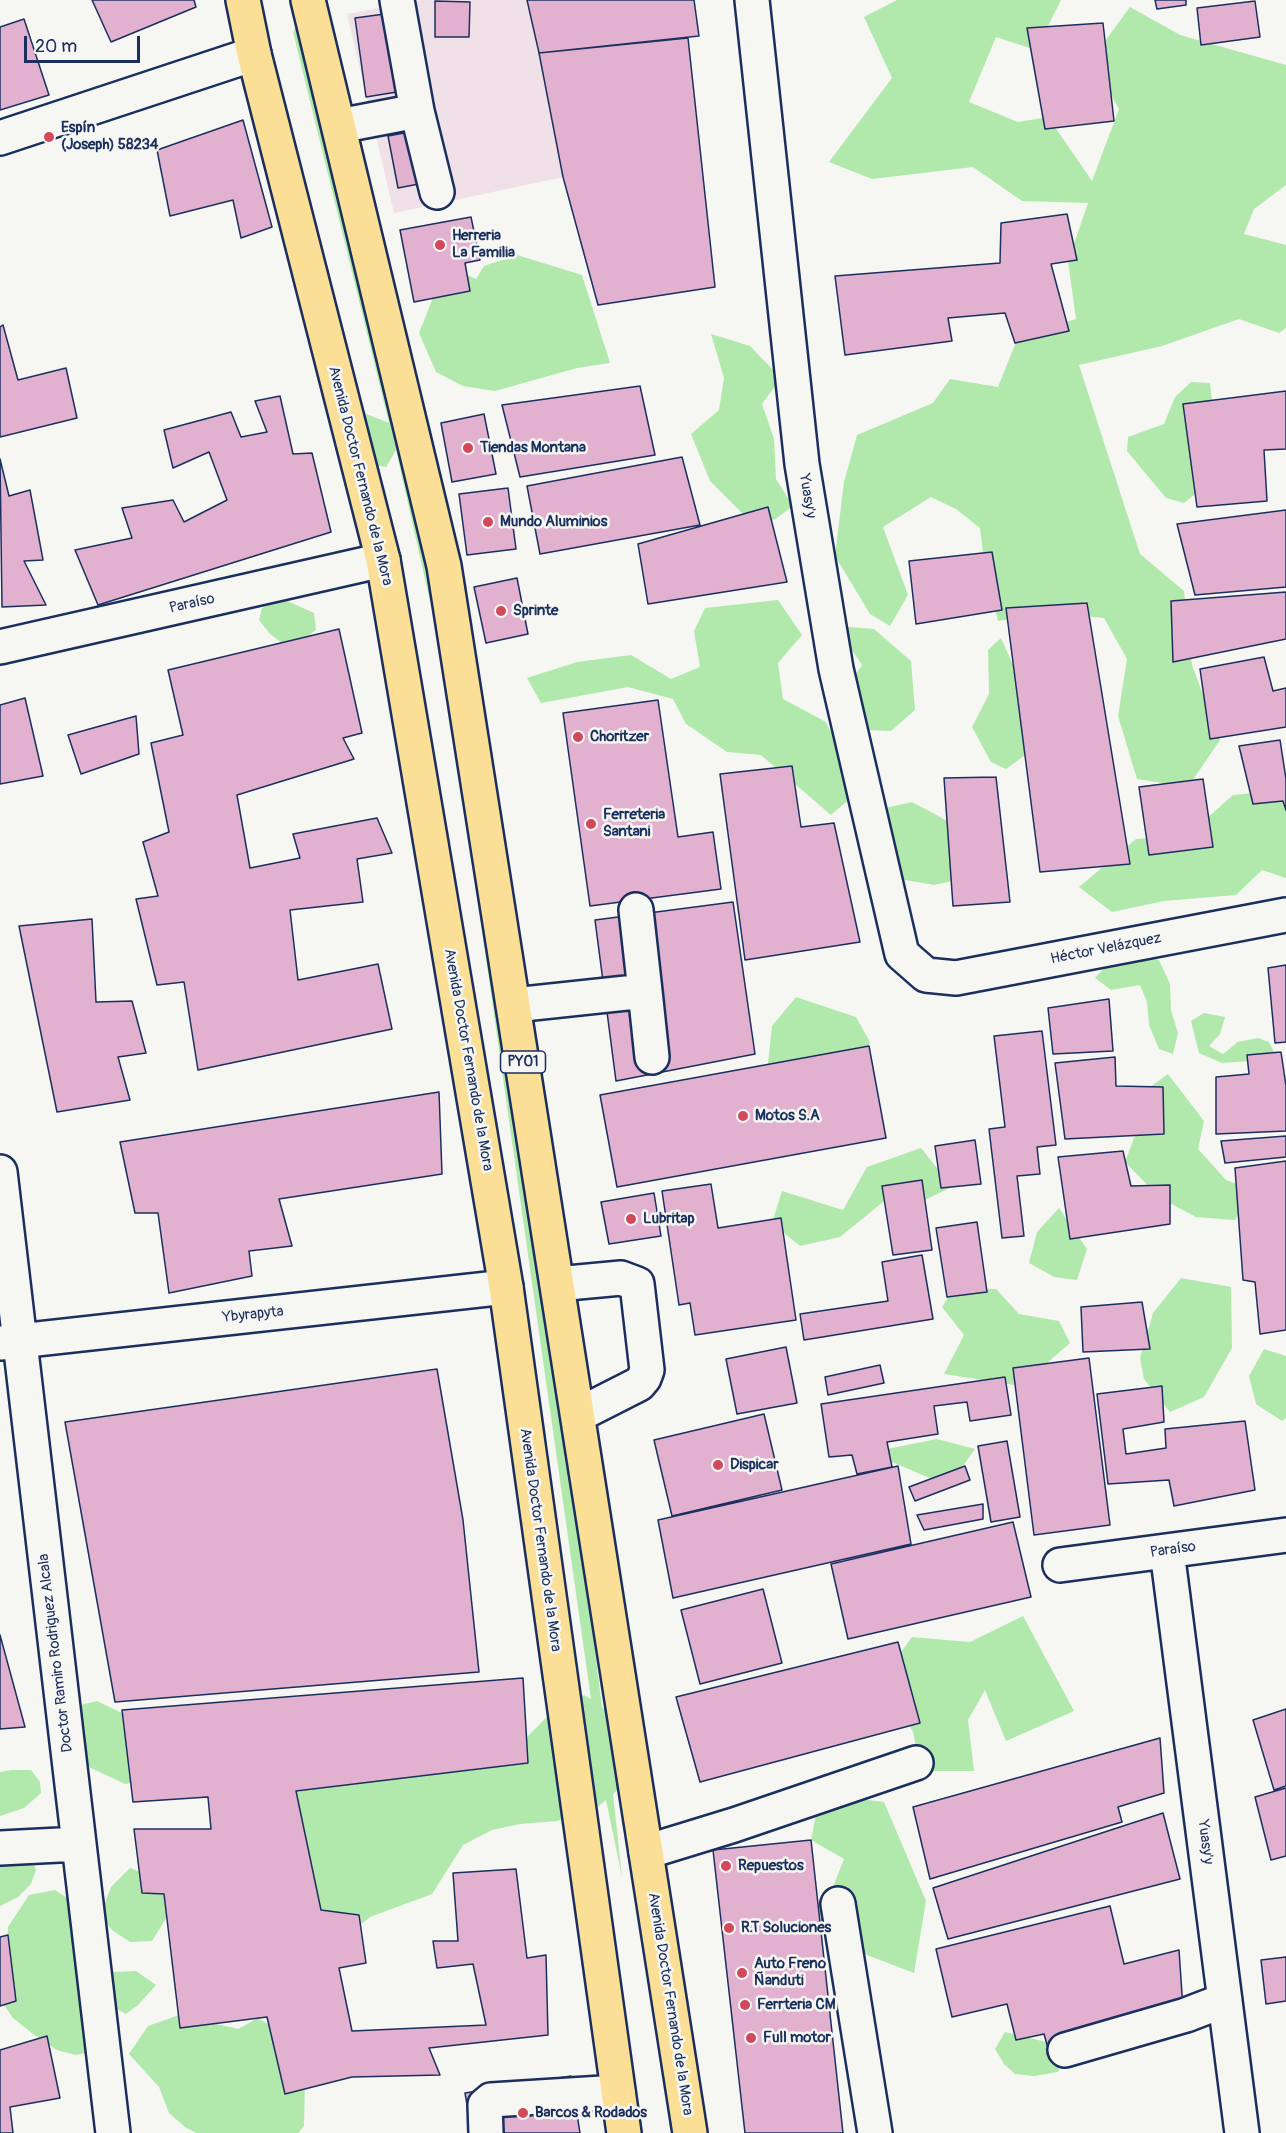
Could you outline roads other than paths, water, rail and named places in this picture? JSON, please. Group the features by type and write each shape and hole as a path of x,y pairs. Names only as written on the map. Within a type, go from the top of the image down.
{"highway":[{"name":"Avenida Doctor Fernando de la Mora","path":"243,0 254,54 383,560 506,1287 624,2133"},
{"name":"Avenida Doctor Fernando de la Mora","path":"308,0 444,566 690,2133"}],"street":[{"path":"397,0 417,111 437,192"},
{"name":"Yuasy'y","path":"752,0 802,464 836,669 902,954 926,975"},
{"path":"0,138 254,54"},
{"path":"339,126 417,111"},
{"name":"Paraíso","path":"0,647 383,560"},
{"path":"636,910 652,1057"},
{"name":"Héctor Velázquez","path":"926,975 956,978 1286,915"},
{"path":"514,1005 645,991"},
{"name":"Doctor Ramiro Rodriguez Alcala","path":"0,1172 10,1342 79,1844 113,2133"},
{"path":"557,1284 621,1278 637,1284 647,1370 644,1378 639,1384 578,1415"},
{"name":"Ybyrapyta","path":"10,1342 506,1287"},
{"name":"Paraíso","path":"1060,1565 1286,1535"},
{"name":"Yuasy'y","path":"1167,1551 1242,2133"},
{"path":"646,1852 734,1825 916,1763"},
{"path":"0,1848 79,1844"},
{"path":"838,1904 876,2133"},
{"path":"1065,2050 1225,2000"},
{"path":"486,2133 485,2105 491,2100 618,2092"}],"place":[{"name":"Espín (Joseph) 58234","path":"49,137"},
{"name":"Herreria La Familia","path":"440,245"},
{"name":"Tiendas Montana","path":"468,448"},
{"name":"Mundo Aluminios","path":"488,522"},
{"name":"Sprinte","path":"501,611"},
{"name":"Choritzer","path":"578,737"},
{"name":"Ferreteria Santani","path":"591,824"},
{"name":"Motos S.A","path":"743,1116"},
{"name":"Lubritap","path":"631,1219"},
{"name":"Dispicar","path":"718,1465"},
{"name":"Repuestos","path":"726,1866"},
{"name":"R.T Soluciones","path":"729,1928"},
{"name":"Auto Freno Ñanduti","path":"742,1973"},
{"name":"Ferrteria CM","path":"745,2005"},
{"name":"Full motor","path":"751,2038"},
{"name":"Barcos & Rodados","path":"523,2113"}]}
